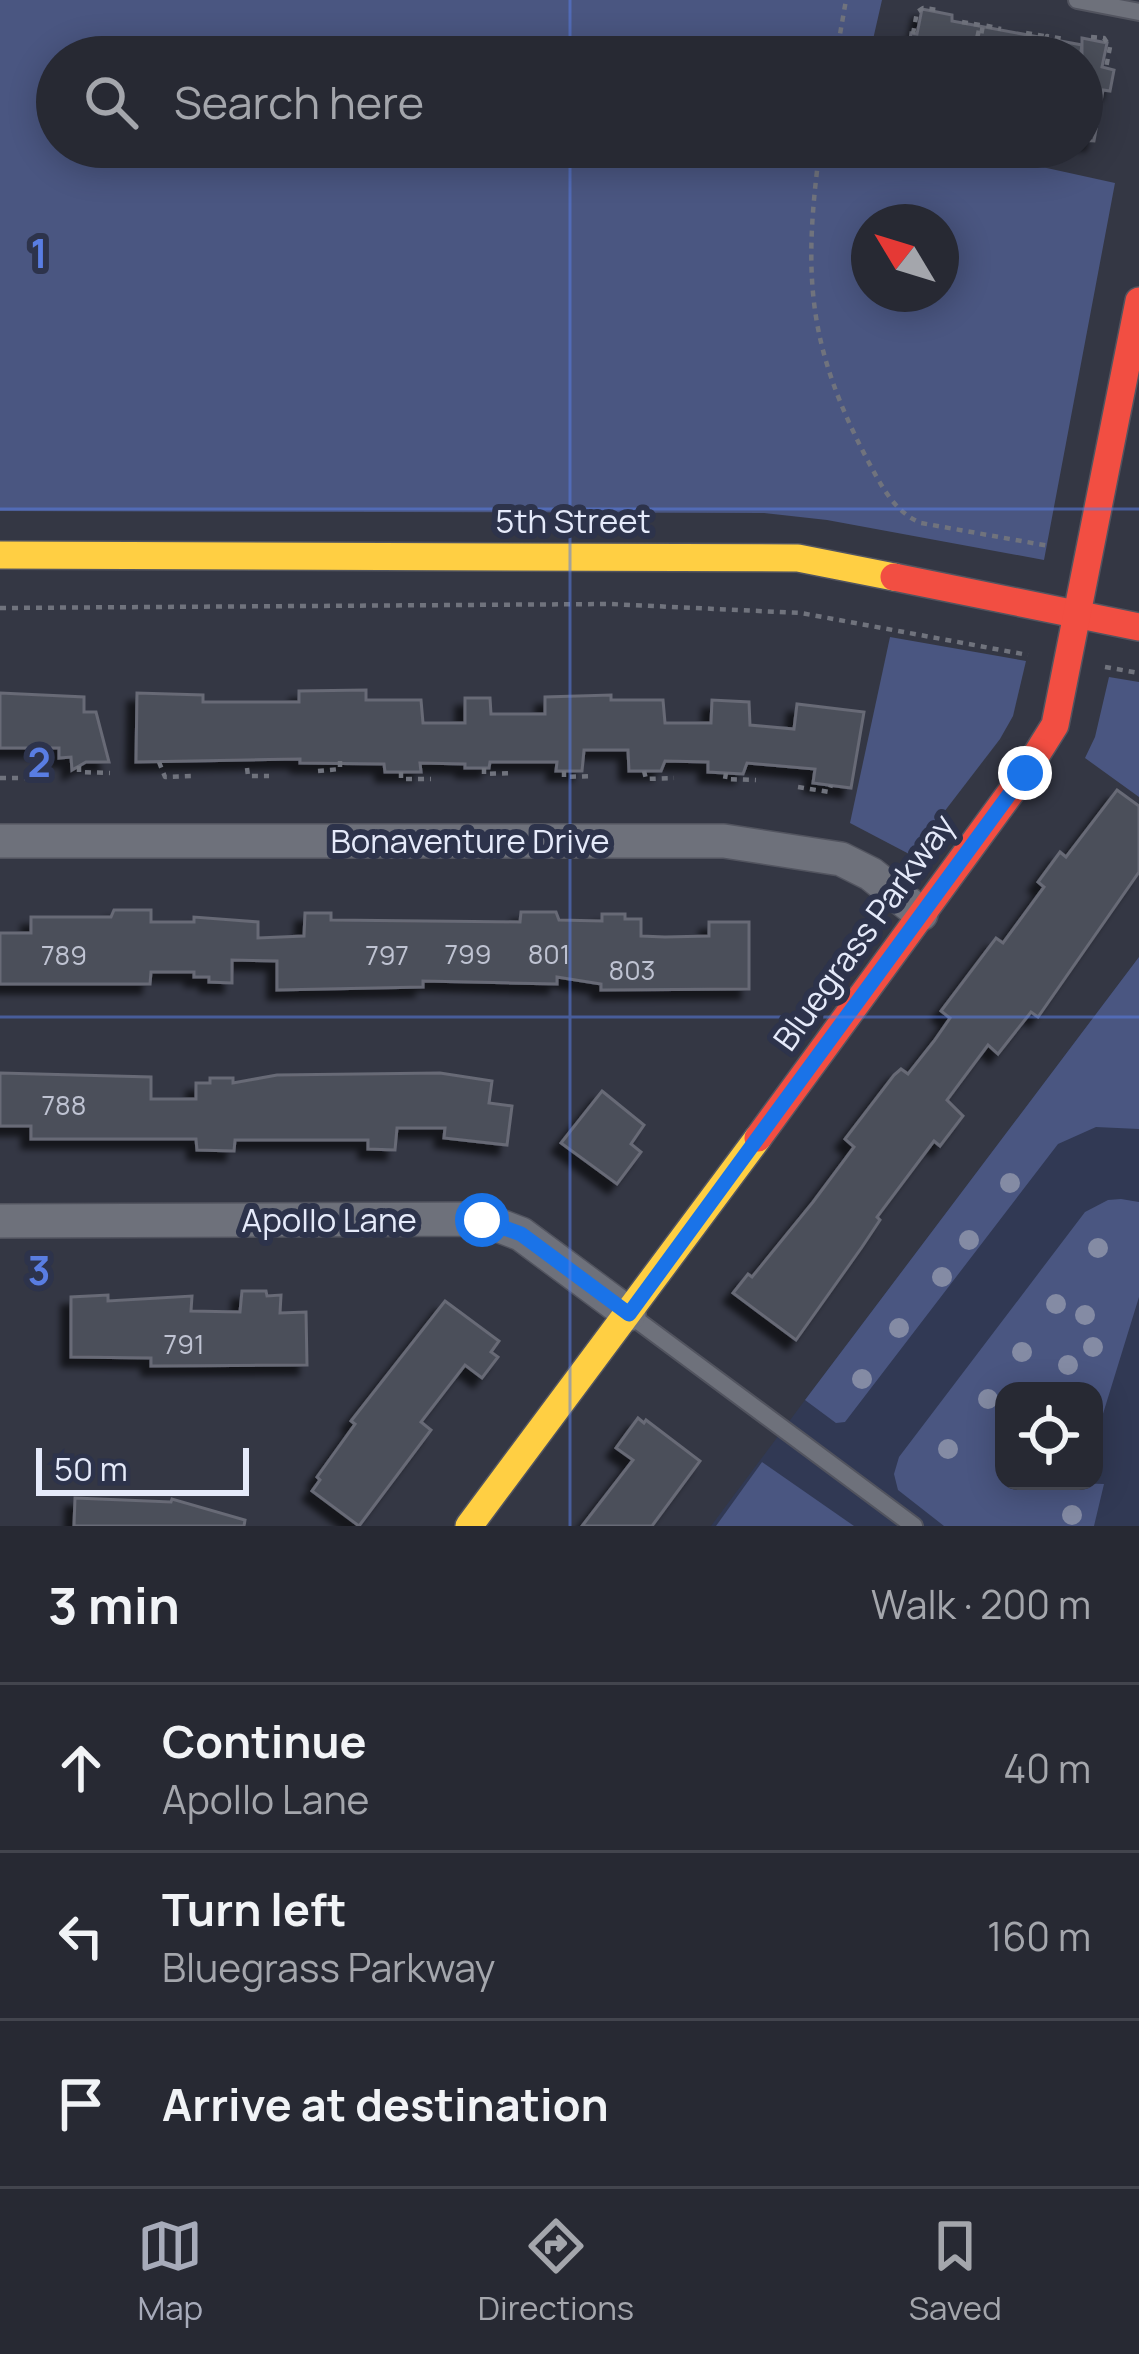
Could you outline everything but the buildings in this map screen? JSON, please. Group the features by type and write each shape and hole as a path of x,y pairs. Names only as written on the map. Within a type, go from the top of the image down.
{"street":[{"name":"Bluegrass Parkway","path":"469,1526 1025,773 1055,725 1138,314"},
{"name":"5th Street","path":"0,555 798,558 1139,627"},
{"name":"Bonaventure Drive","path":"0,841 724,842 841,859 871,874 921,914"},
{"name":"Apollo Lane","path":"0,1220 482,1220 521,1234 629,1314"}],"lane":[{"path":"1077,0 1139,12"},
{"path":"629,1314 914,1526"}],"path":[{"path":"840,36 846,0"},
{"path":"913,34 917,12 938,10"},
{"path":"962,22 980,25 978,36"},
{"path":"980,36 983,25 1001,29"},
{"path":"1026,33 1044,36"},
{"path":"1103,38 1111,47 1106,68"},
{"path":"818,168 812,231 814,322 844,414 880,483 891,500 921,523 1049,546"},
{"path":"0,608 610,604 753,610 801,613 1042,657"},
{"path":"1096,665 1139,673"},
{"path":"318,771 340,769 340,760"},
{"path":"159,762 165,777 191,776"},
{"path":"79,766 79,772 110,773"},
{"path":"247,768 248,776 269,776"},
{"path":"484,768 484,774 513,773"},
{"path":"564,771 564,777 593,776"},
{"path":"401,772 401,778 431,779"},
{"path":"644,772 646,778 674,778"},
{"path":"726,773 725,778 756,780"},
{"path":"0,778 30,778"},
{"path":"798,787 829,792 831,785"}],"shaded area":[{"path":"0,0 882,0 874,36 36,36 36,168 1047,168 1115,183 1044,560 764,513 0,511"},
{"path":"890,637 1026,661 1013,716 1000,739 911,855 850,823"},
{"path":"1109,677 1139,682 1139,797 1085,758 1095,737"},
{"path":"1139,957 1139,1526 711,1526"},
{"path":"1139,957 1139,1129 1096,1127 1058,1144 845,1422 836,1423 805,1400"},
{"path":"1108,1200 1139,1202 1139,1297 1103,1414 1103,1382 995,1382 995,1490 1103,1490 1094,1526 944,1526 898,1490 894,1474 899,1457 1085,1212"},
{"path":"762,1462 854,1526 716,1526"}],"traffic: slow":[{"path":"0,555 798,558 894,577"},
{"path":"469,1526 758,1138"}],"traffic: jam":[{"path":"758,1138 1025,773 1055,725 1139,301"},
{"path":"894,577 1139,627"}],"route":[{"path":"482,1220 521,1234 629,1314 1025,773"}]}
